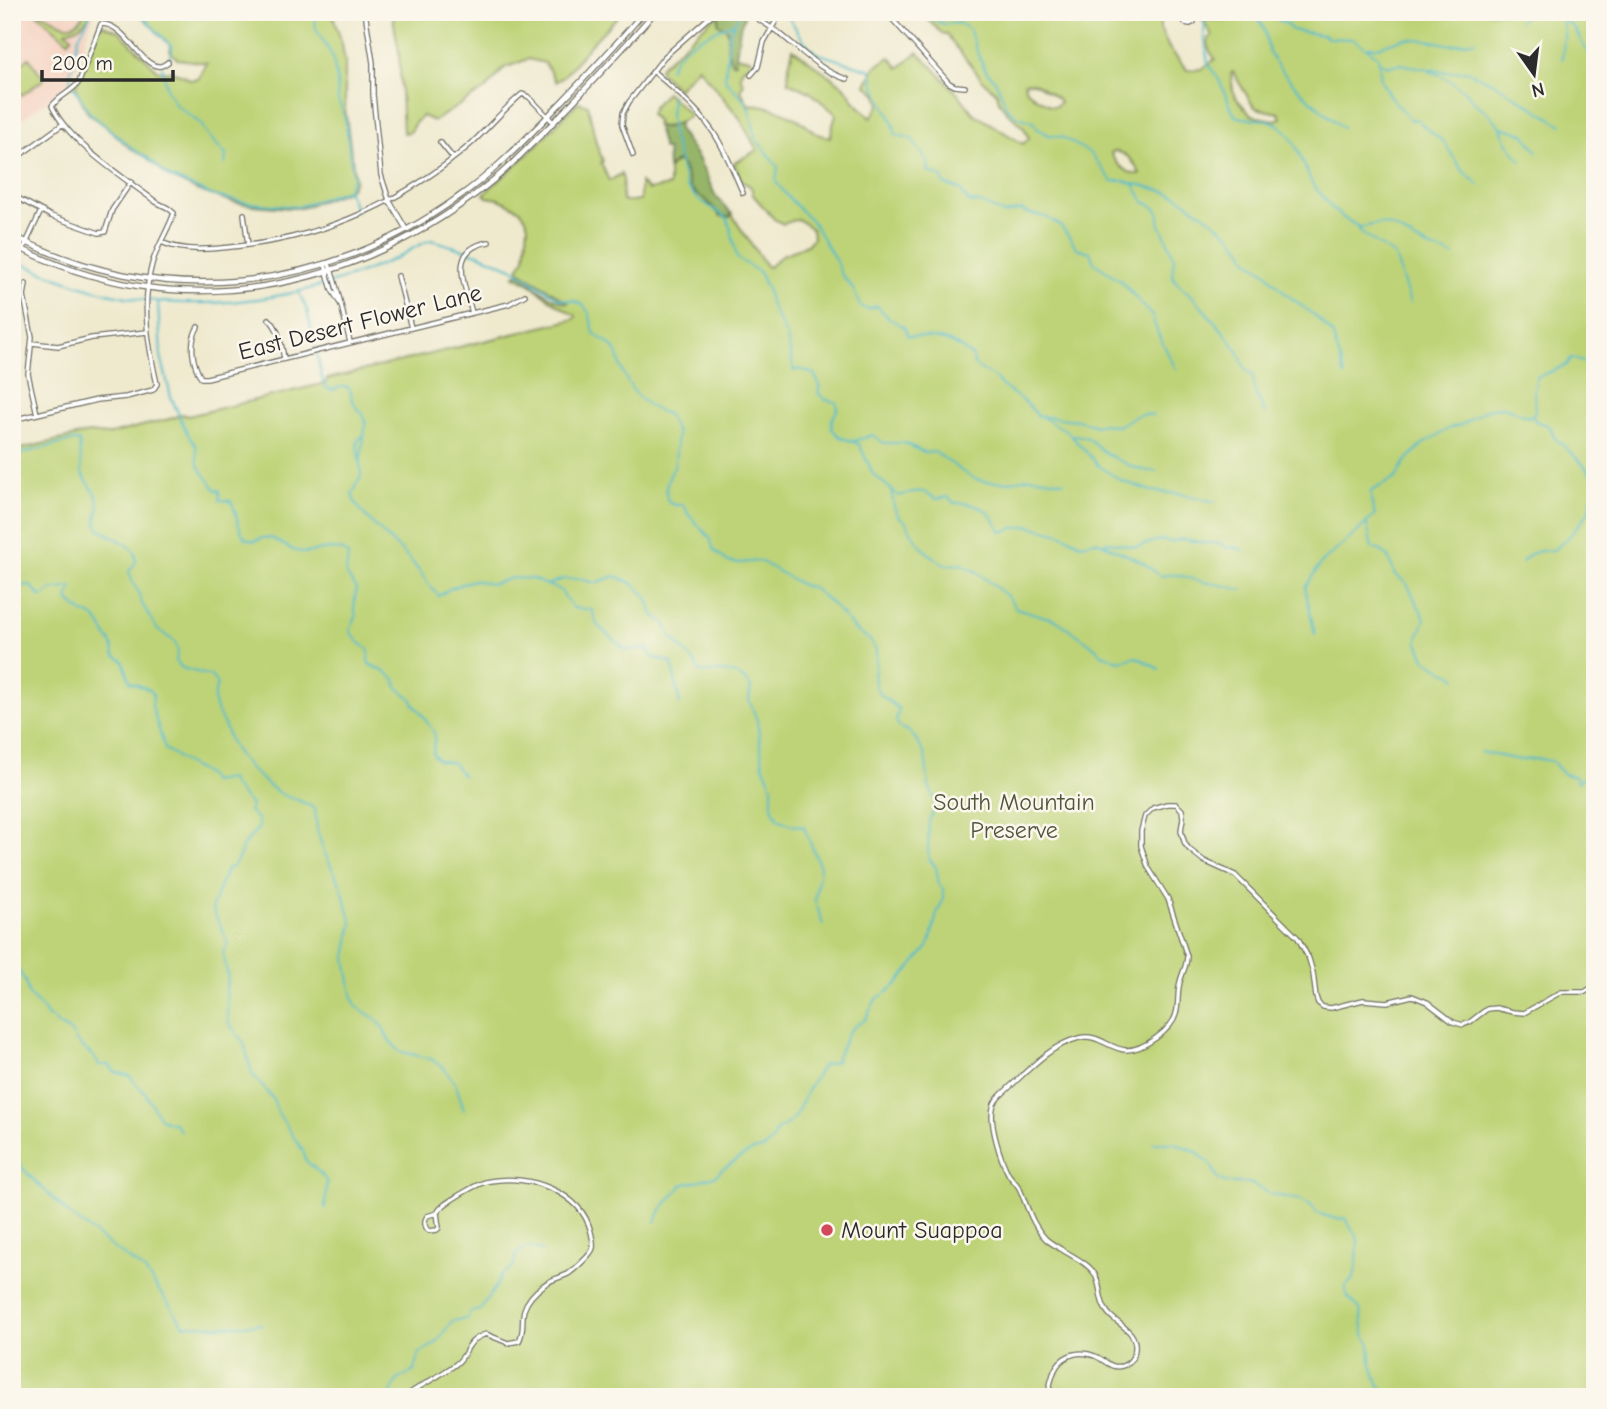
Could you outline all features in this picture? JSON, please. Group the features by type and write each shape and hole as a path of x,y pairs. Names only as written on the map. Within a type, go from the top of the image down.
{"street":[{"path":"365,12 373,62 373,95 381,175 389,200 410,237"},
{"path":"12,235 85,265 149,279 198,283 230,282 287,275 327,264 406,230 443,208 475,184 512,153 644,12"},
{"path":"12,244 84,273 118,282 187,290 230,290 279,284 330,271 371,256 410,237 489,184 553,122 655,12"},
{"path":"633,155 622,130 623,113 629,102 674,47 715,12"},
{"path":"747,12 823,68 847,79"},
{"path":"751,75 758,68 764,42 781,12"},
{"path":"886,12 949,83 965,87"},
{"path":"12,421 156,388 147,332 147,295 152,264 174,213 80,144 52,106 79,82 101,24 106,23 119,31 149,63 162,66 168,62"},
{"path":"653,71 689,103 713,131 743,193"},
{"path":"161,242 173,246 209,248 281,241 354,217 389,200 453,158 522,94 529,97 553,122"},
{"path":"12,161 63,124"},
{"path":"440,142 453,158"},
{"path":"12,195 73,225 99,233 105,232 112,210 131,182"},
{"path":"23,250 41,211"},
{"path":"244,214 248,245"},
{"path":"472,313 461,266 465,254 473,247 489,242"},
{"path":"327,264 335,278 336,291"},
{"path":"330,271 330,281 341,305 350,342"},
{"path":"398,276 411,328"},
{"path":"230,282 230,290"},
{"path":"26,284 24,296 32,343 28,374 37,414"},
{"name":"East Desert Flower Lane","path":"198,327 193,336 192,347 201,378 509,304 525,295"},
{"path":"269,319 277,329 284,358"},
{"path":"32,343 58,346 92,338 147,332"},
{"path":"1047,1397 1056,1368 1065,1358 1076,1353 1086,1354 1121,1366 1129,1363 1133,1357 1135,1342 1131,1333 1103,1306 1094,1272 1046,1238 1032,1219 1003,1160 992,1122 993,1108 1001,1095 1043,1057 1062,1044 1086,1036 1117,1048 1131,1049 1166,1030 1175,1017 1178,988 1187,964 1187,956 1168,899 1148,867 1142,850 1143,823 1151,810 1167,804 1180,807 1184,815 1182,835 1190,850 1204,861 1235,875 1294,932 1309,958 1314,973 1316,997 1323,1007 1331,1008 1363,1000 1387,1002 1412,996 1427,1002 1455,1023 1463,1025 1470,1023 1487,1009 1524,1013 1561,992 1585,992 1595,985"},
{"path":"404,1397 457,1363 469,1344 479,1337 486,1334 508,1343 519,1341 524,1330 524,1310 534,1294 548,1282 569,1273 589,1256 593,1249 588,1223 577,1206 541,1185 526,1181 484,1182 427,1216 425,1227 429,1231 439,1228 436,1213"}],"shaded area":[{"path":"12,12 95,12 70,84 12,126"}],"green space":[{"path":"35,12 73,25 85,12 91,12 81,25 66,31 72,37 68,41"},
{"path":"138,12 332,12 345,62 345,109 355,180 351,188 301,208 233,202 199,191 169,177 145,156 130,148 88,113 75,87 101,24 119,31 158,71 176,72 191,80 198,79 207,63 178,59 170,52 171,46"},
{"path":"392,12 622,12 556,82 545,63 528,59 504,68 487,88 434,121 422,116 410,132 403,133 399,52"},
{"name":"South Mountain Preserve","path":"719,12 718,20 727,29 727,48 732,62 735,56 751,59 751,64 743,68 740,76 744,84 740,89 749,105 761,105 783,112 817,134 830,137 836,114 810,92 788,82 793,49 846,88 871,118 880,104 876,93 866,85 875,67 890,57 899,68 918,52 973,113 1023,144 1029,138 1024,128 1005,110 997,93 985,83 946,34 920,12 1142,12 1146,15 1160,15 1160,29 1169,48 1187,70 1202,69 1215,59 1209,50 1208,40 1212,35 1203,21 1230,18 1246,12 1595,12 1595,1397 12,1397 12,451 89,433 107,435 182,414 188,416 326,383 327,379 575,319 576,316 514,276 517,274 550,296 569,303 520,271 518,268 525,258 528,226 526,218 519,209 484,194 527,155 578,102 588,105 596,143 603,161 601,163 609,181 621,174 622,201 640,201 640,182 648,190 669,186 669,168 676,161 683,166 690,187 696,194 705,199 721,216 729,217 732,214 766,266 769,267 782,255 807,245 813,238 812,229 798,219 783,224 774,219 753,195 749,185 742,182 734,163 757,150 739,117 698,67 678,89 660,72 662,65","holes":["1233,72 1256,108 1279,113 1281,118 1275,120 1250,114 1236,98 1231,73","1024,83 1037,84 1060,102 1056,106 1050,106 1035,97","1114,151 1127,156 1140,174 1123,168 1111,153"]},
{"path":"719,12 745,14 735,62 732,63 728,53 727,29 718,24"},
{"path":"29,58 44,79 22,95 12,81 12,70"},
{"path":"666,92 690,115 675,125 657,126 656,120 650,114"},
{"path":"679,123 678,129 698,158 716,197 732,214 730,217 721,216 705,199 696,194 690,187 683,166 677,161 668,168 667,149 663,149 657,126 664,128"}],"waterway":[{"path":"92,12 78,38 70,83 89,112 168,176 214,196 249,203 298,207 347,190 357,211"},
{"path":"139,12 172,47 172,52 165,62"},
{"path":"314,12 316,29 332,55 338,100 345,118 353,177 348,189"},
{"path":"927,12 927,16 943,24 959,23 969,29 986,71 994,79 1006,107 1016,116 1033,122 1038,129 1049,135 1062,137 1090,153 1112,181 1134,184 1144,202 1158,211 1160,225 1174,258 1172,275 1238,351 1245,369 1253,376 1254,389 1265,414"},
{"path":"1206,12 1204,33 1208,64 1218,78 1235,116 1268,120 1286,131 1297,148 1314,187 1346,220 1362,228 1387,225 1426,246 1454,256"},
{"path":"1250,12 1263,26 1269,51 1280,69 1343,128"},
{"path":"1270,12 1292,30 1329,38 1353,39 1378,56 1381,80 1389,95 1411,120 1418,119 1443,141 1462,170 1479,185"},
{"path":"1519,21 1533,12"},
{"path":"1557,12 1564,28 1562,59"},
{"path":"786,13 804,41 816,53 871,70 875,87 896,135 911,138 928,162 929,172 942,177 944,184 961,190 969,202 981,203 1004,214 1021,210 1046,217 1061,226 1077,248 1090,252 1094,263 1120,280 1152,316 1176,369"},
{"path":"1561,16 1575,29 1595,62"},
{"path":"737,17 729,34 725,80 746,101 755,138 778,167 776,182 814,224 861,307 868,309 877,306 890,319 904,327 908,336 935,338 957,346 973,357 974,365 995,378 1038,416 1078,420 1096,426 1118,426 1138,415 1153,415"},
{"path":"669,69 680,52 688,46 734,23"},
{"path":"1368,47 1378,47 1405,38 1452,45 1475,41"},
{"path":"1380,63 1448,72 1467,71 1494,83 1562,125"},
{"path":"162,66 167,90 176,105 201,124 226,155 225,164"},
{"path":"1429,71 1441,75 1465,91 1486,111 1500,126 1507,142 1521,161"},
{"path":"672,96 672,133 686,186 697,198 727,218 737,258 759,272 767,289 771,306 787,337 794,371 800,369 814,374 820,386 818,393 826,400 836,402 838,408 832,420 832,429 840,437 859,444 873,474 899,496 923,492 936,499 948,497 954,503 981,508 990,514 1002,532 1029,526 1061,534 1081,544 1097,541 1142,562 1161,576 1179,575 1242,590"},
{"path":"1502,127 1524,134 1537,151"},
{"path":"1136,184 1179,197 1232,237 1248,260 1267,273 1286,294 1332,333 1345,376"},
{"path":"1358,227 1361,233 1395,256 1410,303"},
{"path":"12,259 106,293 185,303 232,302 302,291 369,270 432,240 512,268 560,299 583,305 589,313 594,333 617,353 624,375 633,390 651,407 667,414 677,433 675,464 667,482 668,502 686,508 687,513 710,538 714,550 728,562 760,561 804,586 812,587 834,606 856,631 869,639 876,650 876,688 899,709 896,721 900,728 907,730 915,738 925,755 929,787 935,800 936,806 929,821 928,849 929,859 936,867 939,884 943,889 943,900 931,939 928,947 897,984 876,999 865,1020 848,1033 835,1062 823,1065 795,1117 777,1130 772,1141 763,1149 751,1151 715,1176 682,1185 660,1211 656,1222"},
{"path":"299,293 307,310 326,388 334,390 348,387 352,400 363,414 366,423 360,463 361,477 352,494 355,502 368,519 411,561 435,592 439,596 473,580 492,584 512,578 532,579 560,590 573,608 592,610 597,625 626,650 648,649 652,657 672,663 680,705"},
{"path":"158,303 161,356 171,397 187,433 196,446 198,465 215,489 220,491 220,500 231,501 245,538 254,541 271,538 305,553 329,549 341,550 348,555 346,574 356,589 356,617 350,630 369,650 369,664 395,679 397,687 411,698 435,734 433,754 438,760 453,763 463,776"},
{"path":"1315,635 1305,588 1321,563 1375,515 1371,491 1396,478 1404,463 1423,444 1490,408 1504,407 1529,417 1535,412 1534,390 1537,377 1567,365 1571,358 1589,364 1595,363"},
{"path":"1522,562 1530,554 1553,550 1568,538 1588,513 1595,487 1593,476 1580,461 1554,437 1551,428 1535,421 1533,416"},
{"path":"1044,418 1067,431 1099,466 1122,481 1151,491 1216,502"},
{"path":"854,441 872,435 884,443 905,443 925,453 935,452 966,474 987,482 1007,482 1032,477 1064,482"},
{"path":"1074,435 1088,438 1108,455 1129,465 1156,471"},
{"path":"360,462 357,447 358,440 363,436"},
{"path":"12,456 79,441 82,473 97,497 99,507 96,520 99,529 128,545 135,552 136,562 129,571 133,583 156,628 175,642 178,650 176,661 182,668 211,676 217,684 215,706 230,741 258,777 284,796 315,809 323,850 341,886 352,923 346,958 356,1006 377,1020 399,1051 431,1059 444,1068 456,1085 464,1110"},
{"path":"891,489 899,517 906,522 916,540 928,553 945,565 961,564 977,572 1007,596 1016,608 1056,620 1102,654 1119,661 1137,657 1159,669"},
{"path":"1367,525 1372,548 1382,551 1388,557 1395,574 1407,584 1425,619 1417,641 1426,660 1457,678"},
{"path":"1103,544 1109,542 1136,547 1160,540 1171,542 1182,539 1220,543 1227,548 1234,547 1244,551"},
{"path":"547,585 563,579 580,579 595,583 615,576 632,583 647,597 653,615 665,623 671,637 693,660 700,672 734,674 751,687 749,700 757,720 763,765 772,786 772,806 778,819 804,827 820,867 815,900 823,925"},
{"path":"12,587 30,585 41,597 51,590 72,587 69,601 98,622 111,642 114,655 123,660 130,682 150,690 153,694 152,707 165,749 203,773 212,782 230,779 232,785 251,805 249,811 257,819 259,827 242,847 233,867 228,868 212,908 228,943 223,953 228,977 228,1022 244,1043 252,1074 273,1099 278,1113 303,1151 306,1161 327,1182 325,1208"},
{"path":"1480,752 1520,760 1552,761 1563,774 1576,777 1578,782 1582,778 1595,782"},
{"path":"12,956 29,995 47,1016 71,1032 99,1065 109,1065 115,1072 130,1076 145,1093 159,1117 175,1123 180,1131"},
{"path":"1153,1143 1175,1143 1197,1152 1211,1165 1218,1179 1228,1183 1250,1183 1270,1194 1301,1200 1312,1206 1317,1213 1336,1219 1345,1218 1358,1239 1357,1266 1353,1279 1345,1287 1348,1297 1360,1309 1378,1384 1391,1397"},
{"path":"12,1156 69,1214 144,1270 184,1325 262,1324"},
{"path":"389,1397 398,1380 415,1371 419,1354 436,1343 452,1321 467,1319 470,1312 480,1310 496,1287 500,1276 513,1268 516,1254 529,1248 542,1251"}],"place":[{"name":"Mount Suappoa","path":"827,1230"}]}
